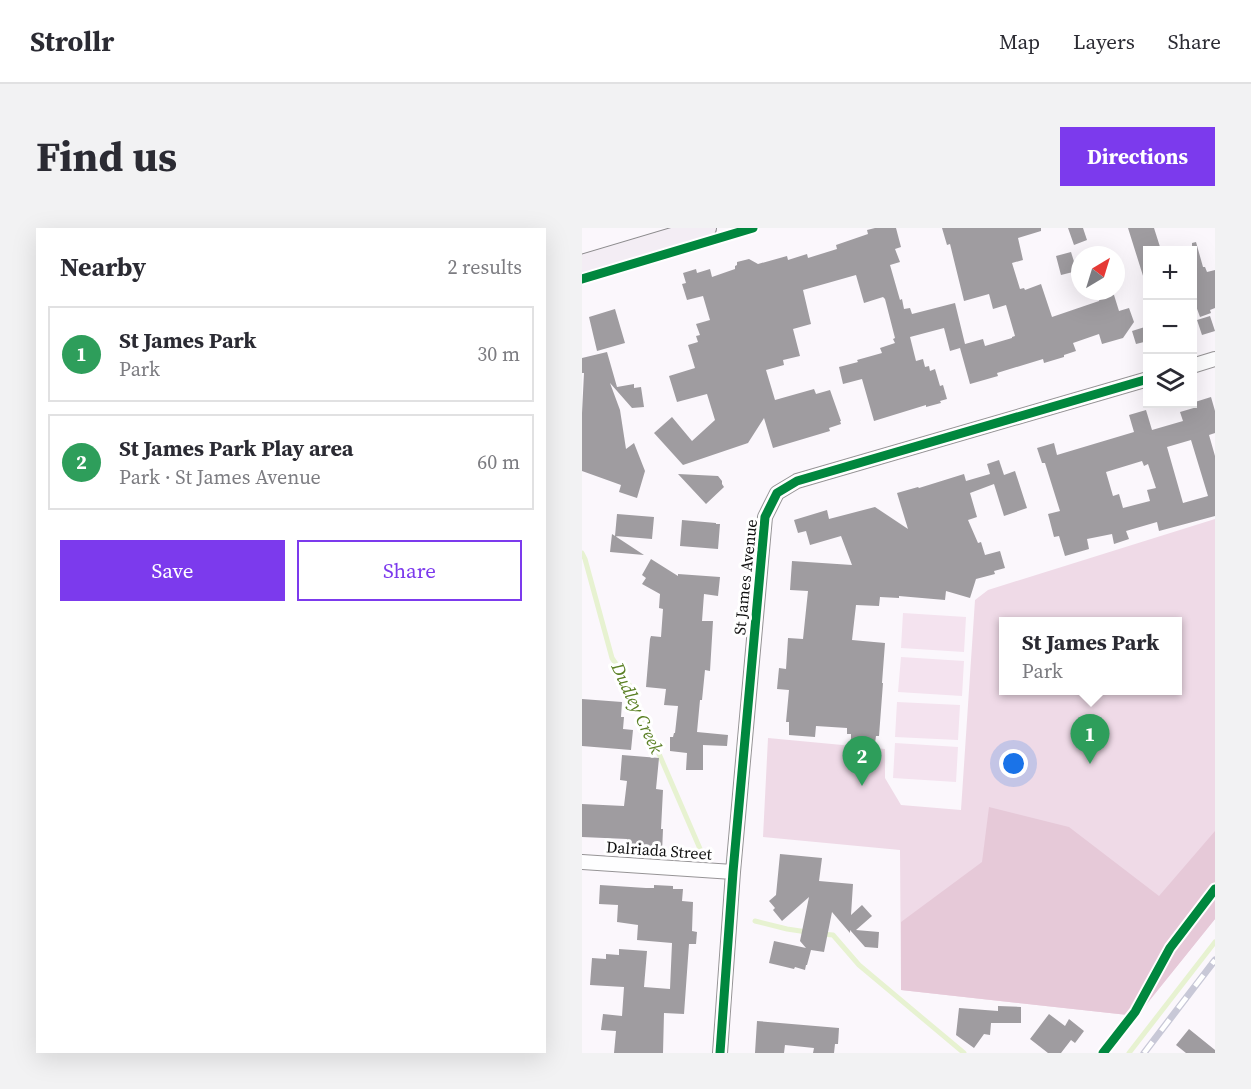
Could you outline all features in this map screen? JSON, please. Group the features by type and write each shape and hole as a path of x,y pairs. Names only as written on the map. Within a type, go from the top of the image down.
{"street":[{"path":"582,265 706,228"},
{"path":"1197,364 1215,359"},
{"name":"St James Avenue","path":"720,1053 765,517 777,493 798,481 1143,380"},
{"name":"Dalriada Street","path":"582,862 734,872"}],"shaded area":[{"path":"1215,519 1215,919 1137,1016 901,990 900,850 763,837 768,738 885,749 885,778 901,805 961,810 975,600 988,590"},
{"path":"903,613 966,617 964,652 901,648"},
{"path":"901,657 964,661 962,696 898,692"},
{"path":"897,702 960,705 958,740 895,737"},
{"path":"895,743 958,747 956,782 893,778"},
{"path":"989,807 1069,827 1159,896 1215,831 1215,919 1137,1016 901,990 901,922 982,862"}],"building":[{"path":"896,228 901,247 895,249 900,262 890,265 904,309 910,308 912,314 955,303 965,344 983,339 985,346 1015,336 1006,305 993,309 989,294 964,301 950,244 947,245 942,228 1041,228 1041,231 1018,238 1023,260 1012,263 1020,289 1025,290 1041,284 1052,317 1099,300 1116,300 1119,311 1129,308 1134,322 1123,338 1102,344 1099,334 1073,343 1076,351 1064,357 1044,363 1043,359 970,384 960,348 950,351 944,328 910,337 916,361 923,359 925,367 929,366 930,371 935,369 947,399 940,401 941,403 926,407 926,405 874,421 862,379 843,384 839,367 882,353 880,348 895,343 885,299 883,297 864,303 856,275 803,290 811,324 793,329 800,356 783,360 784,365 766,370 775,400 814,389 816,394 830,390 841,424 829,428 830,431 773,448 764,418 748,443 683,465 654,433 672,417 692,441 715,420 707,394 677,402 669,376 695,368 688,345 698,342 696,336 700,335 696,324 710,320 703,296 687,300 682,284 686,283 683,273 696,269 697,273 710,269 712,277 735,269 737,262 749,259 758,264 787,256 788,260 807,254 808,258 837,249 836,245 868,234 867,230"},
{"path":"1068,228 1083,228 1087,240 1074,245"},
{"path":"1128,228 1154,228 1160,246 1143,246 1143,276"},
{"path":"1196,242 1203,267 1207,272 1215,270 1215,308 1210,310 1211,313 1200,317 1197,309 1197,246 1192,246 1192,243"},
{"path":"1071,252 1071,272 1061,275 1056,256"},
{"path":"615,309 625,343 597,351 589,317"},
{"path":"1210,316 1215,331 1202,335 1197,320"},
{"path":"1143,328 1143,342 1136,344 1132,331"},
{"path":"607,352 617,387 634,384 634,388 641,387 644,407 632,408 610,383 620,410 626,449 634,443 645,471 637,498 619,492 621,485 582,471 584,373 582,373 582,358"},
{"path":"1211,397 1215,411 1215,433 1209,435 1215,456 1215,516 1159,531 1157,522 1126,531 1129,539 1114,544 1112,534 1087,539 1089,549 1065,556 1059,536 1054,537 1048,514 1060,511 1045,463 1042,463 1037,448 1054,443 1057,455 1134,432 1129,415 1146,410 1152,430 1183,421 1180,412 1197,408 1197,401","holes":["1191,440 1208,496 1183,503 1167,447","1142,461 1144,466 1148,464 1156,488 1147,490 1150,501 1123,508 1119,494 1113,496 1106,472"]},
{"path":"999,460 1004,475 1015,471 1027,508 1004,516 994,484 970,493 977,517 968,520 978,543 981,542 985,555 1000,551 1005,568 994,571 995,574 976,579 970,598 946,591 945,600 899,596 899,598 880,597 879,606 856,605 852,640 885,643 879,736 876,736 875,743 851,741 851,734 847,734 847,728 816,726 815,737 789,735 789,722 786,722 789,690 777,689 779,668 786,669 788,638 803,639 808,591 790,590 792,561 852,565 841,536 810,545 806,531 798,533 794,520 827,510 829,519 875,507 908,529 897,493 964,474 966,481 990,474 987,464"},
{"path":"678,474 718,476 724,487 706,504"},
{"path":"617,514 654,517 652,539 615,536"},
{"path":"682,520 720,524 718,549 680,546"},
{"path":"612,534 644,555 610,552"},
{"path":"651,559 678,576 678,574 720,577 718,596 704,594 702,621 713,621 710,671 705,670 697,732 728,735 727,746 703,745 703,770 686,770 687,753 670,751 670,737 673,737 675,733 678,706 664,705 666,689 646,687 650,639 651,636 661,637 663,609 659,608 660,594 642,584 646,578 642,575"},
{"path":"582,699 622,702 623,729 633,730 631,750 582,746"},
{"path":"622,755 659,758 656,789 663,790 662,853 626,851 627,839 582,837 582,804 624,806 627,781 620,780"},
{"path":"780,854 822,858 819,881 853,884 851,915 862,905 872,916 856,930 879,932 878,948 865,947 832,912 824,952 811,950 805,970 769,963 774,941 806,948 800,941 809,897 782,921 769,901 776,895"},
{"path":"600,885 646,888 654,888 654,885 673,886 673,889 683,889 682,901 693,902 692,931 697,932 696,944 689,944 684,1014 664,1013 663,1053 614,1053 616,1031 601,1030 603,1014 622,1016 624,987 590,985 592,958 606,959 606,954 619,955 619,949 647,951 644,987 670,989 672,943 637,940 638,925 617,922 618,905 599,904"},
{"path":"998,1006 1021,1007 1021,1023 991,1023 990,1035 984,1034 974,1048 956,1035 959,1008 998,1011"},
{"path":"1049,1014 1065,1026 1069,1019 1084,1031 1075,1043 1071,1040 1061,1053 1048,1053 1030,1039"},
{"path":"757,1021 839,1028 838,1044 835,1044 834,1053 813,1053 814,1048 785,1045 784,1053 755,1053"},
{"path":"1189,1029 1215,1050 1215,1053 1186,1053 1176,1045"}],"waterway":[{"name":"Dudley Creek","path":"582,553 612,658 628,682 704,858"},
{"name":"Dudley Creek","path":"755,921 807,932"},
{"name":"Dudley Creek","path":"822,934 833,935 859,965 964,1053"},
{"path":"1129,1053 1215,942"}],"railway":[{"path":"1144,1053 1215,960"}],"cycle path":[{"path":"582,279 753,228"},
{"path":"720,1053 733,872 765,517 777,493 797,481 1143,380"},
{"path":"1103,1053 1135,1012 1170,948 1215,889"}],"place":[{"name":"St James Park","path":"1090,764"},
{"name":"St James Park Play area","path":"862,786"}]}
